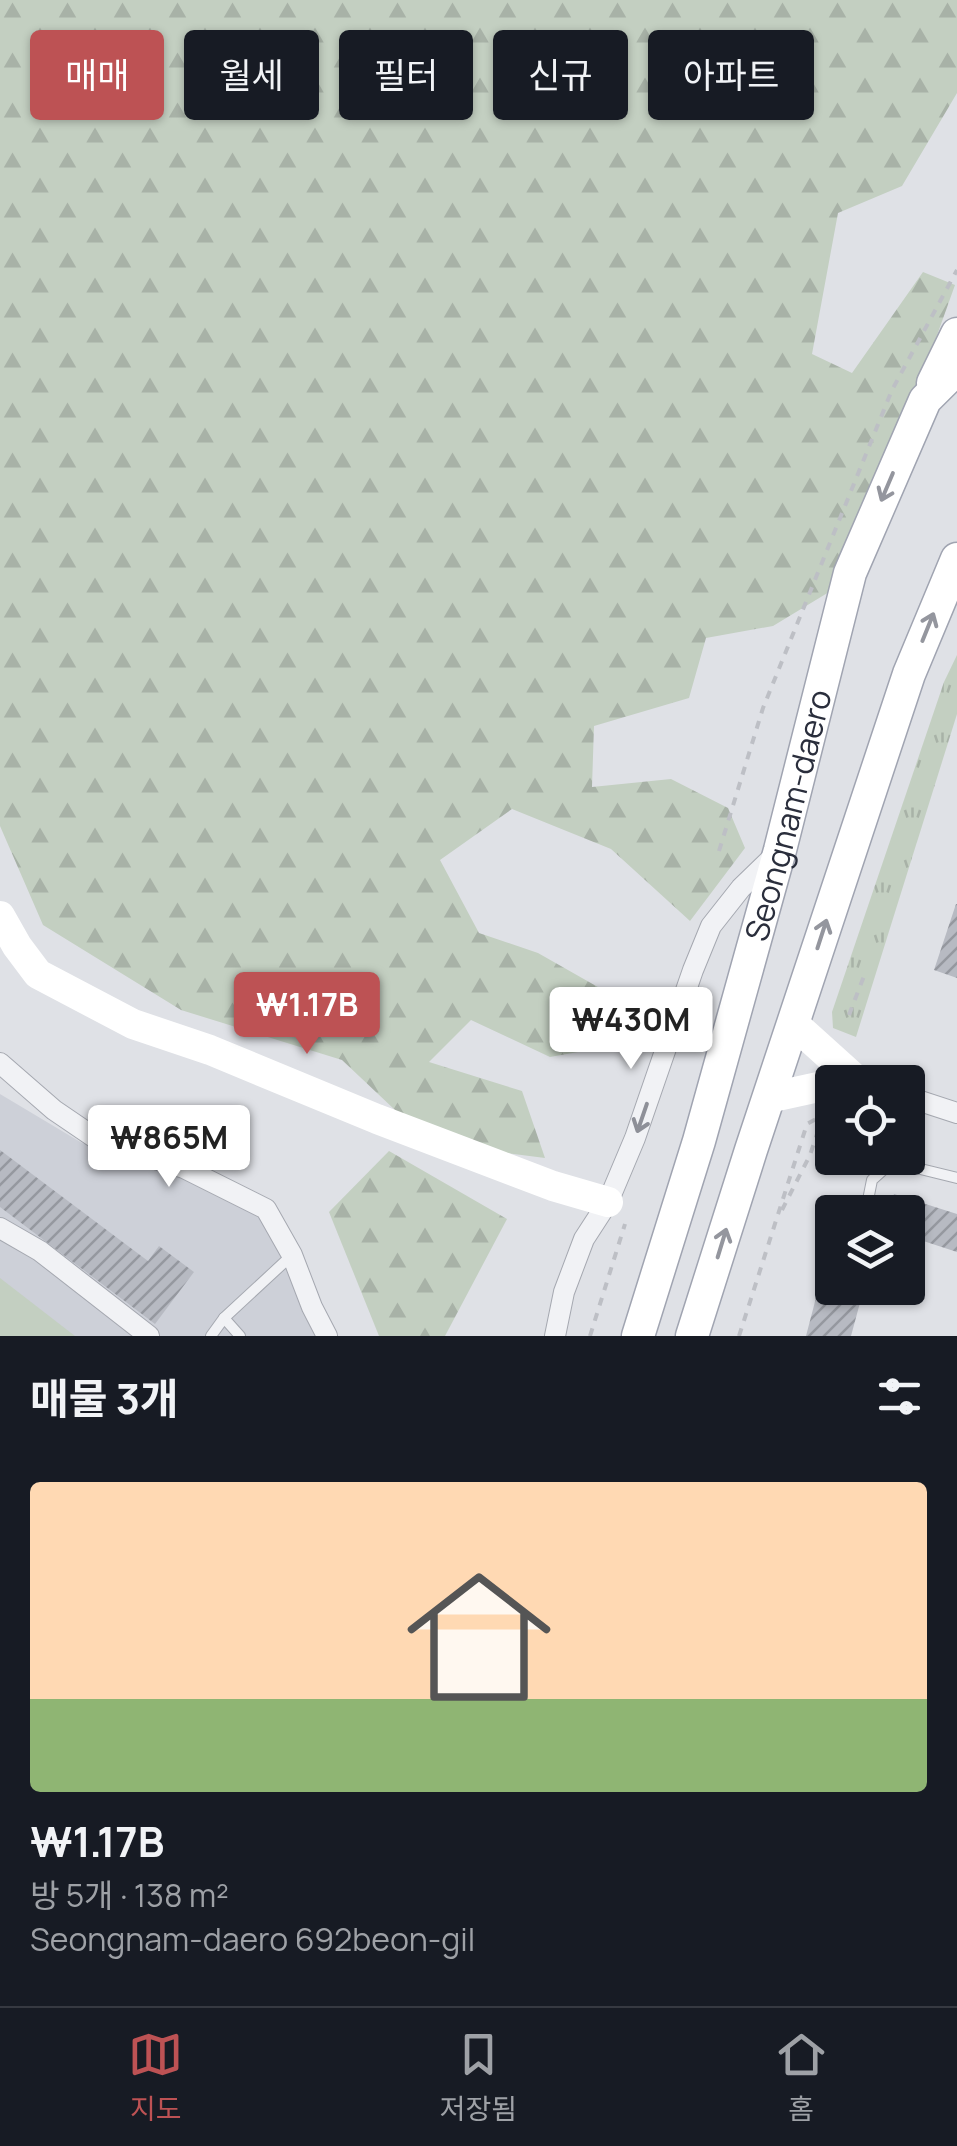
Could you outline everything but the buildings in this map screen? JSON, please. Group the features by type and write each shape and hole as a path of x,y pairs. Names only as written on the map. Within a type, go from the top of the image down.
{"main road":[{"path":"925,400 957,334"},
{"name":"Seongnam-daero","path":"638,1336 699,1141 780,850 850,574 925,400 957,368"},
{"name":"Seongnam-daero","path":"692,1336 909,674 957,559"}],"street":[{"path":"555,1336 564,1292 584,1238 608,1202 635,1138 711,926 741,888 780,850"},
{"path":"0,916 38,974 133,1024 210,1050 553,1186 608,1202"},
{"path":"793,1024 832,1065"},
{"path":"0,1062 54,1110 102,1142 184,1168 266,1209 292,1254 327,1336"},
{"path":"768,1098 815,1089"},
{"path":"925,1103 957,1113"},
{"path":"0,1228 40,1251 149,1336"}],"lane":[{"path":"869,1195 872,1180 892,1162 957,1178"},
{"path":"211,1336 224,1318 292,1254"},
{"path":"224,1318 240,1336"}],"path":[{"path":"849,1014 864,976"},
{"path":"739,1336 808,1124 815,1120"},
{"path":"777,1220 815,1140"}],"shaded area":[{"path":"0,1094 82,1143 183,1172 261,1216 286,1259 317,1336 0,1336"}],"green space":[{"path":"0,0 957,0 957,93 902,186 838,213 812,354 852,373 923,272 955,285 887,475 839,586 773,626 706,638 689,698 594,726 592,787 671,779 728,808 745,848 690,921 611,849 512,809 440,860 479,933 538,953 619,999 606,1047 550,1057 471,1020 429,1062 522,1091 545,1158 430,1143 342,1060 181,1010 43,925 0,826"},
{"path":"957,655 957,714 856,1037 833,1028 832,1012 944,682"},
{"path":"389,1151 507,1219 445,1336 379,1336 329,1212"},
{"path":"0,1278 75,1336 0,1336"}]}
